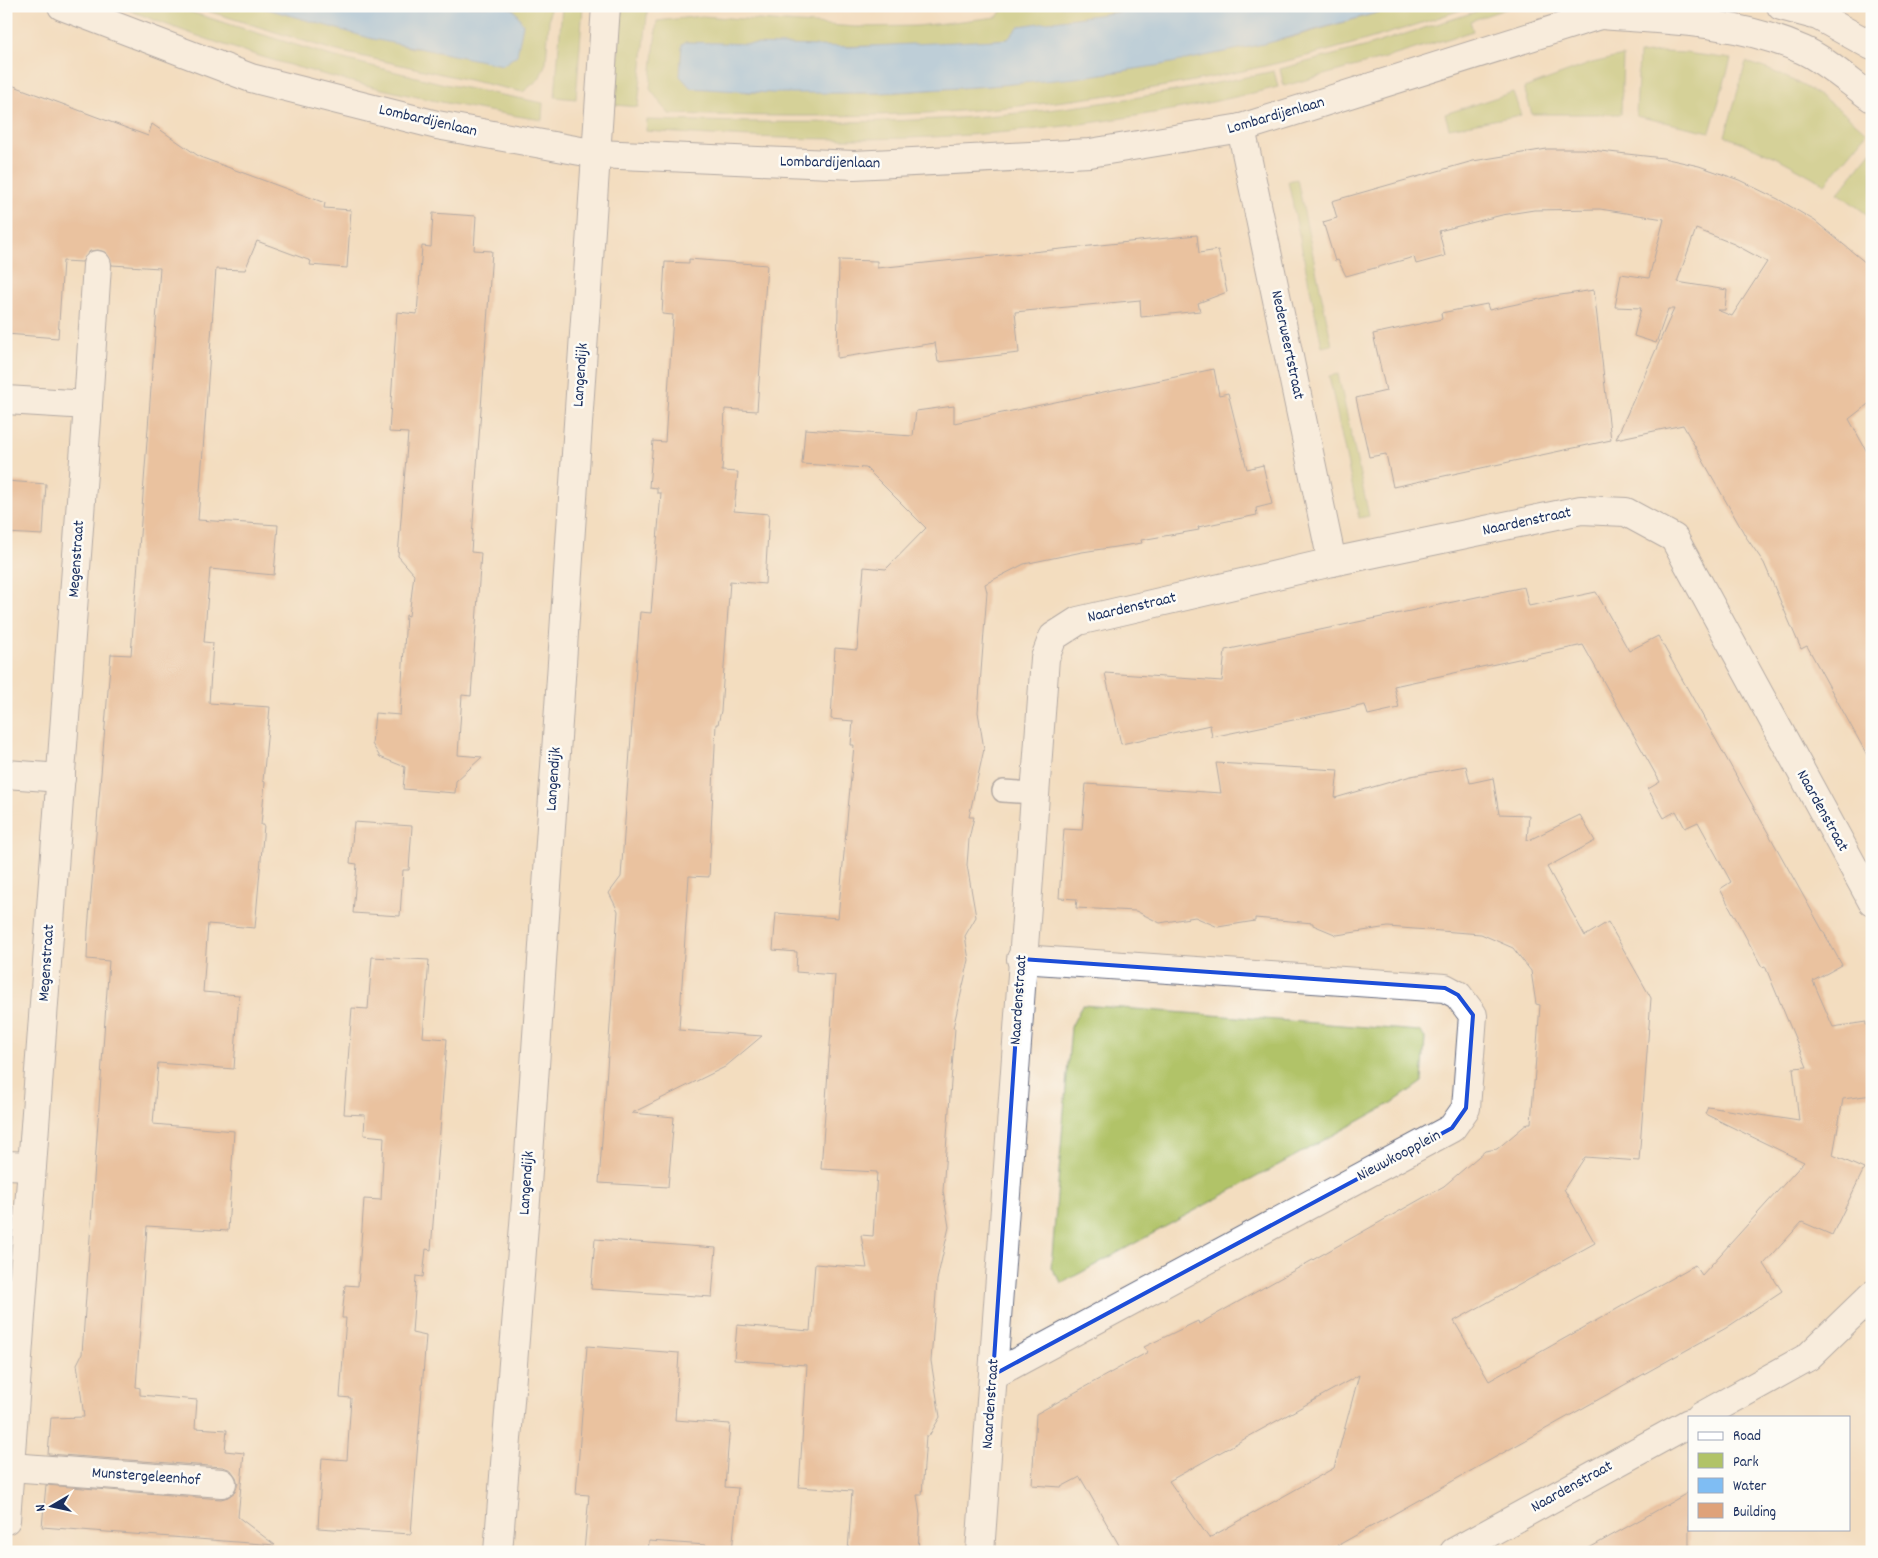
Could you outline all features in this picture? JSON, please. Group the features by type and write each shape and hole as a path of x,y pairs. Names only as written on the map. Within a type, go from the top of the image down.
{"street":[{"name":"Lombardijenlaan","path":"62,6 251,78 437,126 597,154 854,165 1090,153 1241,128 1609,11 1745,29 1805,50 1872,98"},
{"name":"Langendijk","path":"498,1552 526,1200 606,6"},
{"path":"1781,6 1819,11 1872,46"},
{"path":"1805,50 1819,11"},
{"name":"Nederweertstraat","path":"1241,128 1332,562"},
{"name":"Megenstraat","path":"6,1520 11,1467 19,1166 61,778 97,265"},
{"path":"6,400 88,405"},
{"name":"Naardenstraat","path":"980,1552 1034,792 1045,658 1053,637 1078,621 1332,562 1581,510 1626,512 1674,538 1872,902"},
{"path":"6,774 61,778"},
{"name":"Nieuwkoopplein","path":"993,1375 1452,1128 1466,1108 1473,1015 1458,995 1445,988 1021,959"},
{"path":"1702,1416 1808,1357 1872,1295"},
{"name":"Naardenstraat","path":"1454,1552 1484,1545 1688,1424"},
{"name":"Munstergeleenhof","path":"11,1467 222,1483"}],"lane":[{"path":"1003,791 1034,792"}],"highlighted area":[{"path":"1021,959 1445,988 1458,995 1473,1015 1466,1108 1452,1128 993,1375"}],"green space":[{"path":"119,6 171,6 331,56 445,84 543,103 542,120 435,101 327,75 221,44"},
{"path":"192,6 257,6 412,48 516,51 521,28 514,9 510,6 550,6 546,63 539,79 523,92 333,50"},
{"path":"562,6 583,6 576,99 555,97"},
{"path":"622,6 648,6 638,107 615,105"},
{"path":"1005,6 1160,6 1066,21 1008,39 996,40 841,47 685,42 682,72 746,92 880,93 989,86 1118,72 1202,56 1289,38 1401,6 1472,6 1359,42 1244,71 1127,92 1009,107 967,111 839,116 669,114 650,89 657,21 702,16 856,27 917,26 997,17"},
{"path":"1494,6 1514,6 1470,21 1473,31 1284,86 1280,69 1364,47"},
{"path":"1662,52 1731,59 1710,132 1636,116 1639,54"},
{"path":"1623,56 1621,114 1532,114 1524,88 1592,63"},
{"path":"1746,62 1780,74 1811,90 1840,110 1867,133 1825,184 1776,157 1725,136"},
{"path":"1274,71 1278,87 1232,98 1094,122 1001,133 907,138 809,139 646,131 647,120 848,122 960,118 1051,110 1140,97"},
{"path":"1513,92 1521,115 1449,128 1445,114"},
{"path":"1872,151 1872,218 1838,193"},
{"path":"1297,179 1332,345 1322,347 1288,181"},
{"path":"1338,374 1369,516 1359,518 1329,376"},
{"path":"1082,1005 1419,1031 1425,1038 1422,1082 1392,1103 1062,1283 1051,1268 1071,1027"}],"water":[{"path":"257,6 501,6 514,9 523,24 517,55 503,65 373,39"},
{"path":"1160,6 1401,6 1268,43 1161,65 1075,78 880,93 772,93 691,88 680,76 682,44 685,42 851,47 996,40 1008,39 1019,26"}],"building":[{"path":"6,83 148,136 152,124 200,157 325,203 324,208 351,210 347,268 310,265 311,261 257,241 245,270 216,269 198,520 278,525 274,575 210,569 204,642 213,643 209,703 270,707 263,781 265,782 261,825 264,825 255,928 208,924 203,992 239,995 234,1069 158,1063 153,1124 234,1131 228,1231 147,1226 136,1387 140,1388 140,1395 197,1400 195,1428 227,1430 225,1451 244,1453 238,1517 275,1545 42,1527 46,1485 221,1499 235,1492 238,1484 231,1470 223,1467 48,1454 51,1418 84,1417 77,1364 82,1354 109,961 87,959 88,930 111,654 131,655 160,268 112,265 106,252 98,250 90,251 82,262 63,261 58,338 6,334"},
{"path":"1547,149 1582,149 1663,158 1699,166 1739,180 1778,199 1815,221 1872,268 1872,401 1849,419 1872,461 1872,764 1807,646 1801,649 1764,563 1746,537 1683,425 1616,439 1674,309 1668,309 1656,343 1634,336 1641,308 1615,307 1621,274 1649,278 1664,219 1600,209 1534,210 1502,215 1439,231 1445,256 1416,264 1414,257 1346,276 1338,260 1335,261 1323,222 1337,218 1332,201 1473,161","holes":["1696,229 1734,244 1767,262 1732,316 1717,310 1725,310 1727,290 1677,282"]},
{"path":"433,213 476,216 474,250 492,251 471,552 481,553 471,696 462,695 458,755 482,757 456,781 455,793 403,789 405,767 380,757 372,744 375,713 400,715 406,615 409,616 414,574 398,556 408,433 389,432 397,312 417,314 422,246 431,247"},
{"path":"1197,235 1199,253 1218,250 1227,292 1198,303 1200,311 1141,317 1140,300 1015,312 1019,353 938,362 935,343 837,358 839,260 877,261 877,268"},
{"path":"689,259 767,265 757,411 725,409 722,471 738,472 734,511 769,514 765,584 730,581 721,711 718,724 716,724 709,877 689,876 679,1030 762,1036 725,1067 632,1113 674,1117 668,1187 599,1183 618,911 609,893 621,877 640,612 651,613 661,493 657,493 657,488 649,487 653,441 665,442 673,315 662,314 665,262 689,263"},
{"path":"1594,290 1611,440 1393,487 1386,454 1369,457 1356,398 1386,391 1373,334 1442,319 1441,313 1487,304 1489,310 1554,296"},
{"path":"1214,369 1219,395 1228,393 1247,469 1263,465 1272,504 1256,508 1257,515 1198,527 1199,530 1141,540 1142,543 1082,552 1024,564 985,584 987,592 978,712 984,749 969,817 974,817 969,839 967,865 976,917 965,936 969,960 953,1028 955,1028 943,1191 949,1227 937,1280 931,1361 940,1417 929,1436 926,1436 922,1495 917,1495 920,1515 918,1552 848,1552 852,1491 799,1487 807,1365 734,1360 737,1325 810,1331 815,1264 867,1268 861,1235 873,1236 877,1172 821,1169 835,975 796,972 797,952 773,950 776,913 838,918 854,745 851,745 853,721 831,719 835,648 857,650 864,567 886,569 926,528 866,468 802,464 805,429 913,436 916,411 954,406 954,423"},
{"path":"6,481 46,484 43,535 6,533"},
{"path":"1524,587 1529,606 1596,592 1629,651 1658,636 1842,965 1813,981 1833,1027 1866,1022 1866,1025 1872,1025 1872,1095 1843,1099 1833,1155 1864,1169 1832,1235 1802,1222 1764,1264 1782,1291 1726,1328 1326,1552 1123,1552 1080,1477 1061,1487 1032,1485 1036,1414 1148,1352 1144,1347 1198,1321 1199,1324 1444,1186 1485,1151 1497,1149 1528,1123 1531,1123 1540,1005 1536,1004 1531,971 1513,948 1481,934 1388,927 1337,935 1313,925 1313,923 1255,918 1255,921 1218,927 1195,917 1160,923 1136,911 1076,908 1077,899 1059,898 1064,829 1082,830 1086,784 1221,793 1216,763 1338,770 1335,798 1411,776 1466,766 1470,783 1493,778 1499,814 1529,815 1527,841 1580,815 1595,841 1547,867 1585,936 1608,922 1651,998 1639,1161 1585,1157 1564,1189 1595,1243 1454,1321 1489,1381 1695,1265 1702,1275 1804,1162 1705,1114 1708,1107 1799,1121 1793,1068 1807,1067 1765,966 1762,967 1720,889 1731,882 1698,822 1685,828 1676,811 1664,818 1648,789 1660,782 1583,645 1394,686 1399,708 1368,715 1365,705 1212,737 1210,725 1121,744 1105,673 1222,681 1225,650","holes":["1359,1375 1334,1468 1209,1538 1169,1481"]},
{"path":"354,822 412,826 409,870 403,870 400,916 353,913 357,864 350,863"},
{"path":"372,957 429,960 423,1037 447,1039 431,1250 426,1249 423,1277 416,1276 412,1333 426,1336 411,1534 318,1528 322,1458 347,1460 351,1398 340,1397 346,1318 342,1318 345,1285 358,1286 364,1199 381,1200 384,1137 364,1135 365,1115 344,1114 352,1008 368,1009"},
{"path":"595,1239 716,1248 712,1297 591,1289"},
{"path":"587,1346 679,1353 675,1420 730,1424 725,1487 738,1488 732,1552 713,1552 706,1545 649,1541 648,1552 584,1552 589,1495 576,1494"},
{"path":"1688,1493 1689,1552 1582,1552"}]}
